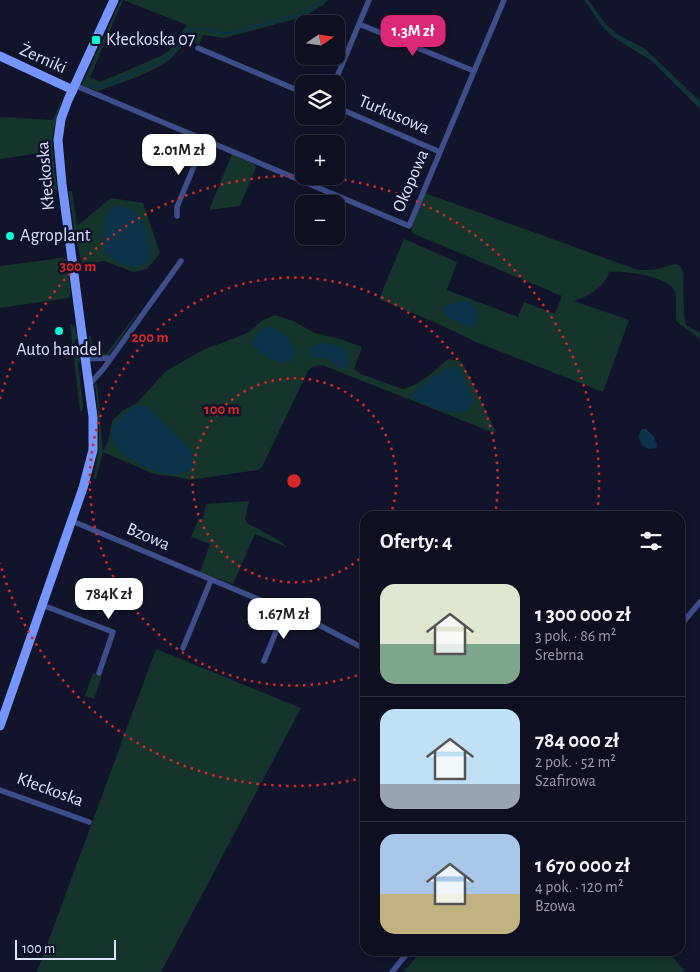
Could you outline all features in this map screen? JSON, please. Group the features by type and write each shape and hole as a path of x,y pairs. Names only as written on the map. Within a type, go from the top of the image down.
{"main road":[{"name":"Kłeckoska","path":"0,726 89,470 93,417 58,149 61,120 114,0"},
{"name":"Żerniki","path":"0,56 74,88"}],"street":[{"path":"338,75 369,0"},
{"name":"Okopowa","path":"74,88 205,140 409,226 504,0"},
{"path":"359,24 474,71"},
{"path":"198,48 295,89"},
{"name":"Turkusowa","path":"345,111 440,152"},
{"path":"177,216 177,207 205,140"},
{"path":"89,385 104,368 181,261"},
{"path":"85,359 110,358"},
{"name":"Bzowa","path":"72,521 325,627 360,646"},
{"path":"183,648 211,580"},
{"path":"685,620 700,602"},
{"path":"42,605 113,632 99,673"},
{"path":"264,661 285,610"},
{"name":"Kłeckoska","path":"0,790 89,822"},
{"path":"392,972 405,956"}],"green space":[{"path":"121,0 123,0 328,0 306,15 295,15 295,19 224,38 203,35 199,45 195,43 196,36 160,66 98,91 82,85","holes":["123,0 187,25 170,50 161,56 100,82 90,77"]},
{"path":"584,0 588,0 606,24 618,35 644,48 700,101 700,109 652,61 613,37 603,27"},
{"path":"61,100 52,139 57,190 52,190 48,152 0,159 0,117 53,120"},
{"path":"232,154 254,164 256,167 240,206 209,210"},
{"path":"69,191 72,191 77,226 111,198 143,203 160,253 147,269 134,272 104,261 82,264 75,236"},
{"path":"425,193 638,270 653,270 676,264 680,266 683,272 686,325 700,333 700,339 677,322 676,293 671,286 664,281 645,275 609,272 600,287 574,301 629,320 603,392 476,342 379,299 404,239 457,262 447,290 518,317 524,302 555,314 562,296 412,233 412,225"},
{"path":"61,258 66,259 71,294 68,298 0,308 0,266"},
{"path":"136,314 108,356 91,355 89,336 91,336 94,354 107,353"},
{"path":"275,315 293,321 315,333 362,347 354,369 361,374 402,389 415,385 433,373 448,359 460,361 497,434 322,365 312,367 308,371 262,467 258,470 189,480 154,474 103,452 96,479 93,478 99,443 95,385 97,383 103,451 108,442 112,421 122,411 137,403 166,371 203,350 249,332 263,320"},
{"path":"70,324 75,327 78,339 75,339 75,345 79,345 80,361 78,363 82,411 80,411"},
{"path":"249,501 245,519 247,523 280,541 288,548 255,534 233,584 200,572 210,544 191,537 199,518 203,519 206,504"},
{"path":"156,649 301,708 161,972 37,972"},
{"path":"93,673 102,676 94,699 85,696"},
{"path":"417,956 672,956 685,972 403,972"}],"water":[{"path":"119,205 134,211 142,220 148,239 150,257 146,263 140,266 127,266 120,263 105,249 103,236 105,222 109,211"},
{"path":"465,300 471,303 477,319 473,325 465,327 445,315 443,309 445,305"},
{"path":"270,326 279,330 292,343 296,352 293,360 284,363 277,362 265,356 253,345 258,333"},
{"path":"322,343 338,346 346,352 349,362 347,368 340,369 331,360 312,356 310,350 313,346"},
{"path":"454,366 461,372 473,399 470,407 465,412 457,413 438,409 413,399 411,396 424,383"},
{"path":"136,406 147,406 190,449 193,457 192,467 179,473 162,473 141,465 121,451 112,437 112,429 116,421"},
{"path":"642,429 646,429 654,437 657,445 656,448 649,449 643,446 638,437"}],"waterway":[{"path":"86,84 96,88 158,62 173,52 184,36 193,29 198,28 231,33 295,16 306,12 323,0"},
{"path":"585,0 604,27 648,55 700,106"}],"place":[{"name":"Kłeckoska 07","path":"96,40"},
{"name":"Agroplant","path":"10,236"},
{"name":"Auto handel","path":"59,331"}]}
